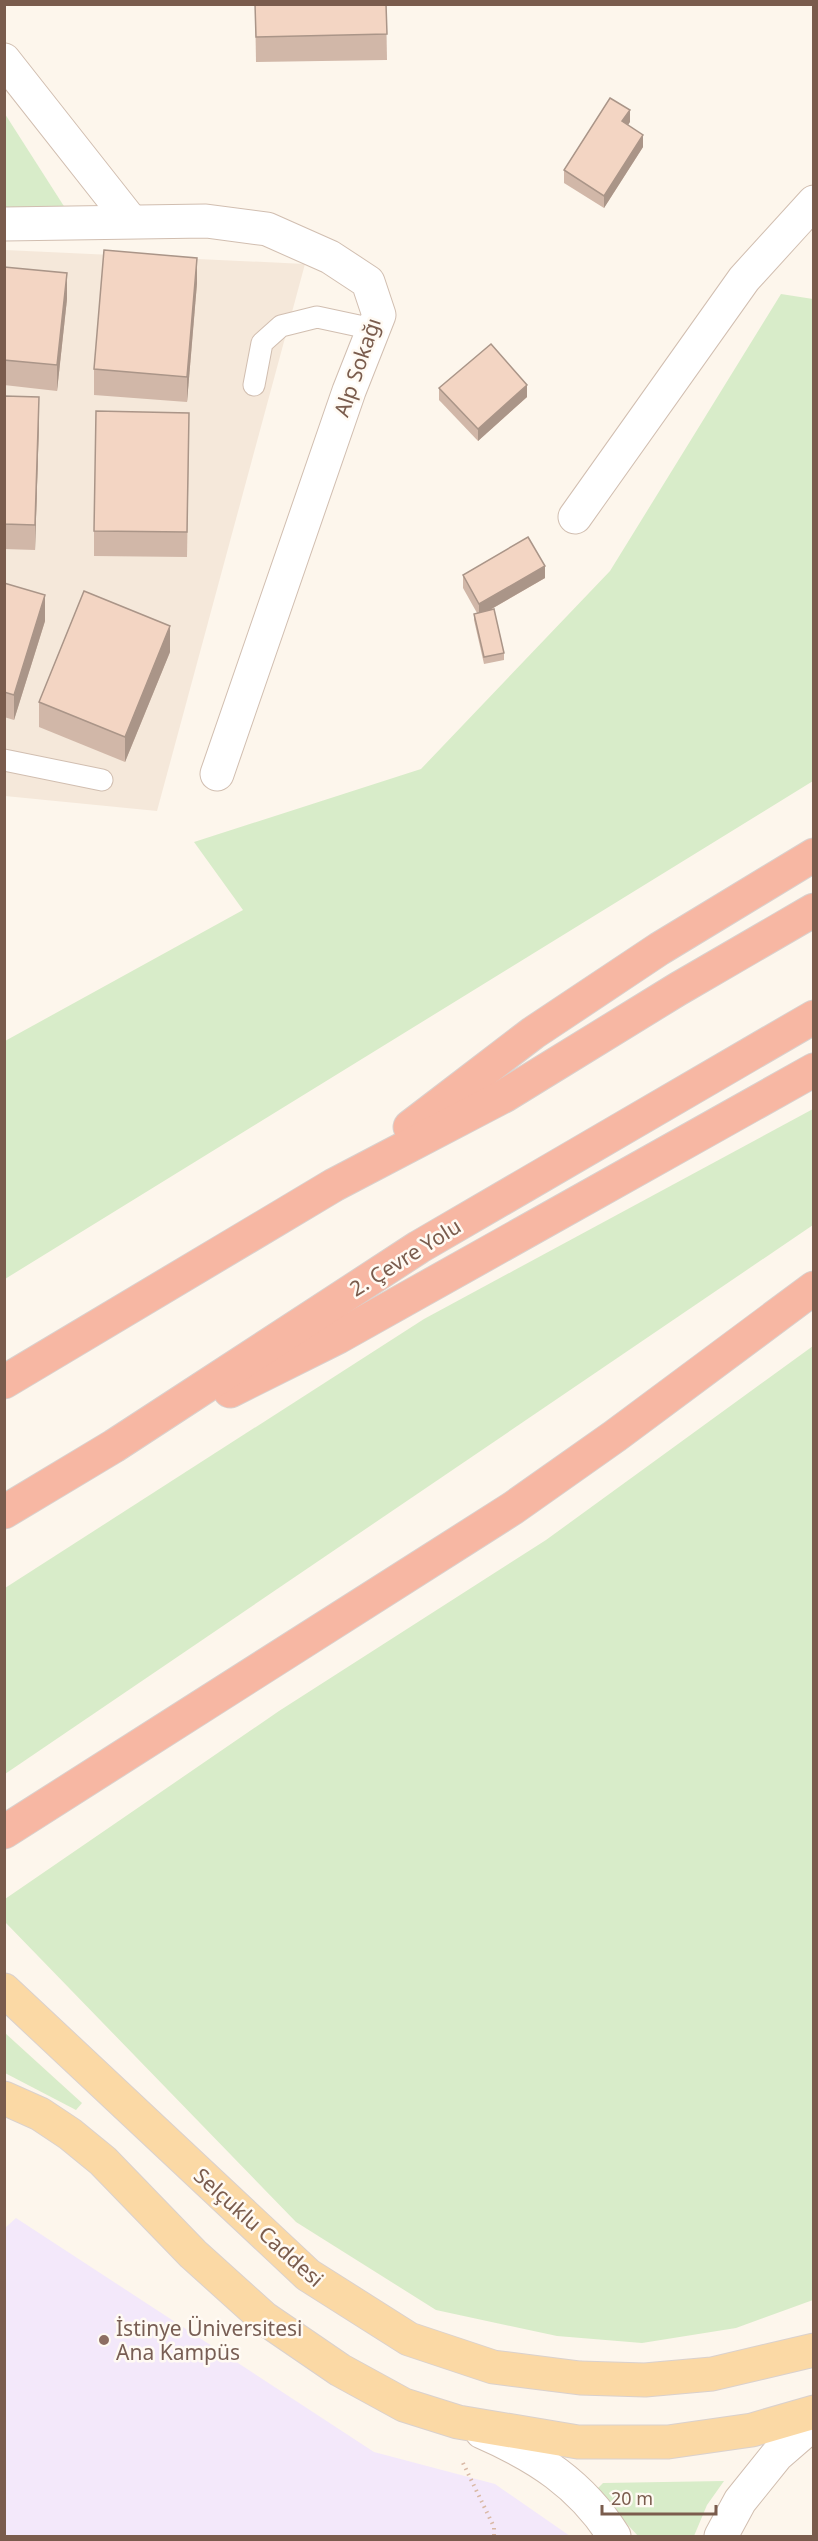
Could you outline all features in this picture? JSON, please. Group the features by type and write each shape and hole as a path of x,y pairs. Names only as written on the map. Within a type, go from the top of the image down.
{"highway":[{"path":"334,1185 533,1033 659,949 813,855"},
{"path":"4,1382 334,1185 504,1096 678,989 813,910"},
{"name":"2. Çevre Yolu","path":"4,1512 114,1446 419,1246 813,1017"},
{"path":"114,1446 338,1337 813,1070"},
{"path":"4,1832 513,1508 624,1429 813,1288"}],"main road":[{"name":"Selçuklu Caddesi","path":"4,1990 308,2275 410,2339 493,2367 601,2379 645,2380 712,2374 813,2350"},
{"path":"4,2097 40,2114 70,2134 103,2161 193,2254 264,2318 340,2370 404,2405 451,2420 578,2442 668,2442 752,2430 813,2412"}],"street":[{"path":"4,60 130,220"},
{"path":"575,517 744,279 813,202"},
{"name":"Alp Sokağı","path":"4,224 130,220 206,221 267,229 330,257 368,282 379,315 349,391 217,774"},
{"path":"451,2420 522,2449 570,2482 614,2536"},
{"path":"721,2536 740,2501 777,2455 813,2423"}],"lane":[{"path":"254,385 262,343 281,326 317,317 373,329"},
{"path":"4,760 102,780"}],"path":[{"path":"451,2420 471,2482 494,2527 494,2536"}],"shaded area":[{"path":"5,250 305,264 157,811 5,796"},
{"name":"İstinye Üniversitesi Ana Kampüs","path":"16,2218 374,2452 495,2484 570,2536 5,2536 4,2229"}],"green space":[{"path":"5,114 67,211 5,212"},
{"path":"781,294 813,299 813,781 5,1279 5,1041 243,910 194,842 421,769 610,571"},
{"path":"813,1109 813,1225 5,1774 5,1588 424,1319"},
{"path":"813,1346 813,2300 736,2328 642,2343 557,2336 436,2310 296,2222 5,1922 5,1899 279,1711 546,1540"},
{"path":"5,2033 82,2103 76,2110 5,2073"},
{"path":"724,2481 707,2505 694,2536 638,2536 596,2490 603,2483"}],"building":[{"path":"255,4 386,4 387,34 256,37"},
{"path":"610,98 630,110 622,121 643,135 604,196 564,170"},
{"path":"104,250 197,258 187,377 94,369"},
{"path":"4,267 67,273 57,365 4,360"},
{"path":"491,344 527,385 478,429 439,388"},
{"path":"4,396 39,397 35,525 4,524"},
{"path":"96,411 189,413 187,532 94,531"},
{"path":"528,537 545,566 479,604 463,575"},
{"path":"4,583 45,595 14,695 4,692"},
{"path":"84,591 170,626 125,737 39,702"},
{"path":"494,609 504,653 484,657 474,614"}],"place":[{"name":"İstinye Üniversitesi Ana Kampüs","path":"104,2340"}]}
